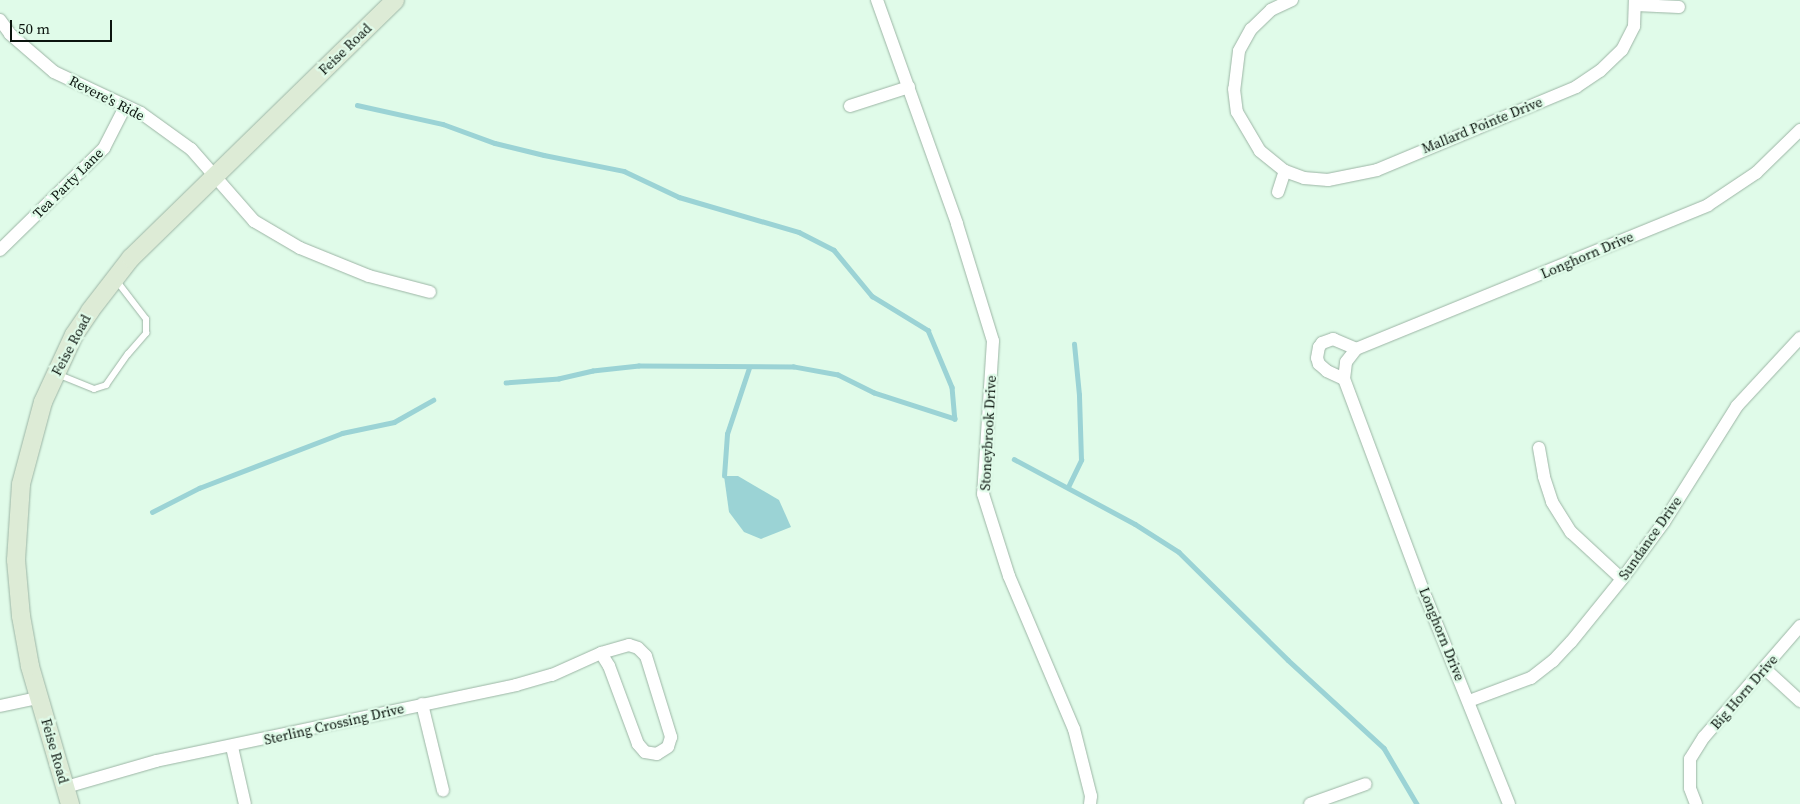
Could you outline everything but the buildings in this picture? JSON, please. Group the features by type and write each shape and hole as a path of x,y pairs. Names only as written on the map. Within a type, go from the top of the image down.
{"main road":[{"name":"Feise Road","path":"68,796 39,698 21,616 16,560 21,484 32,438 56,374 74,335 130,258 395,0"}],"street":[{"name":"Stoneybrook Drive","path":"877,0 979,291 993,341 983,494 1009,576 1074,729 1091,796 1090,804"},
{"name":"Mallard Pointe Drive","path":"1292,0 1271,10 1251,29 1240,51 1234,89 1237,112 1260,151 1286,171 1304,178 1328,180 1377,170 1576,87 1600,71 1622,50 1634,26 1636,3 1679,7"},
{"name":"Revere's Ride","path":"0,20 10,34 54,72 141,113 191,149 254,221 300,248 369,276 430,292"},
{"path":"850,106 909,87"},
{"name":"Tea Party Lane","path":"0,250 104,148 125,107"},
{"name":"Longhorn Drive","path":"1356,349 1708,204 1756,173 1788,145 1800,130"},
{"path":"1278,192 1286,171"},
{"name":"Sundance Drive","path":"1469,701 1531,678 1570,642 1622,579 1664,522 1737,406 1800,338"},
{"path":"1333,339 1356,349 1346,362 1344,379 1327,371 1319,364 1317,353 1322,343 1333,339"},
{"name":"Longhorn Drive","path":"1344,379 1426,598 1509,804"},
{"path":"1539,448 1544,477 1552,502 1571,532 1622,579"},
{"name":"Big Horn Drive","path":"1696,804 1690,788 1690,759 1704,737 1800,626"},
{"name":"Sterling Crossing Drive","path":"68,796 156,761 232,747 543,677 601,653 629,645 638,648 646,656 671,737 668,747 657,754 646,752 638,744 609,666 601,653"},
{"path":"1764,668 1800,701"},
{"path":"0,706 39,698"},
{"path":"422,704 443,790"},
{"path":"232,747 245,804"},
{"path":"1310,804 1366,784"}],"lane":[{"path":"56,374 94,389 106,385 128,354 146,334 146,319 114,278"}],"water":[{"path":"724,476 738,476 779,500 791,527 761,539 744,532 729,512"}],"waterway":[{"path":"357,105 443,124 495,143 624,171 679,197 799,232 834,250 872,296 928,330 952,387 955,419 874,393 838,375 794,367 639,366 593,371 559,379 506,383"},
{"path":"1068,487 1081,460 1079,395 1074,344"},
{"path":"724,476 727,434 749,368"},
{"path":"152,512 199,488 342,433 394,422 433,400"},
{"path":"1014,459 1135,524 1179,552 1288,660 1384,748 1417,804"}]}
